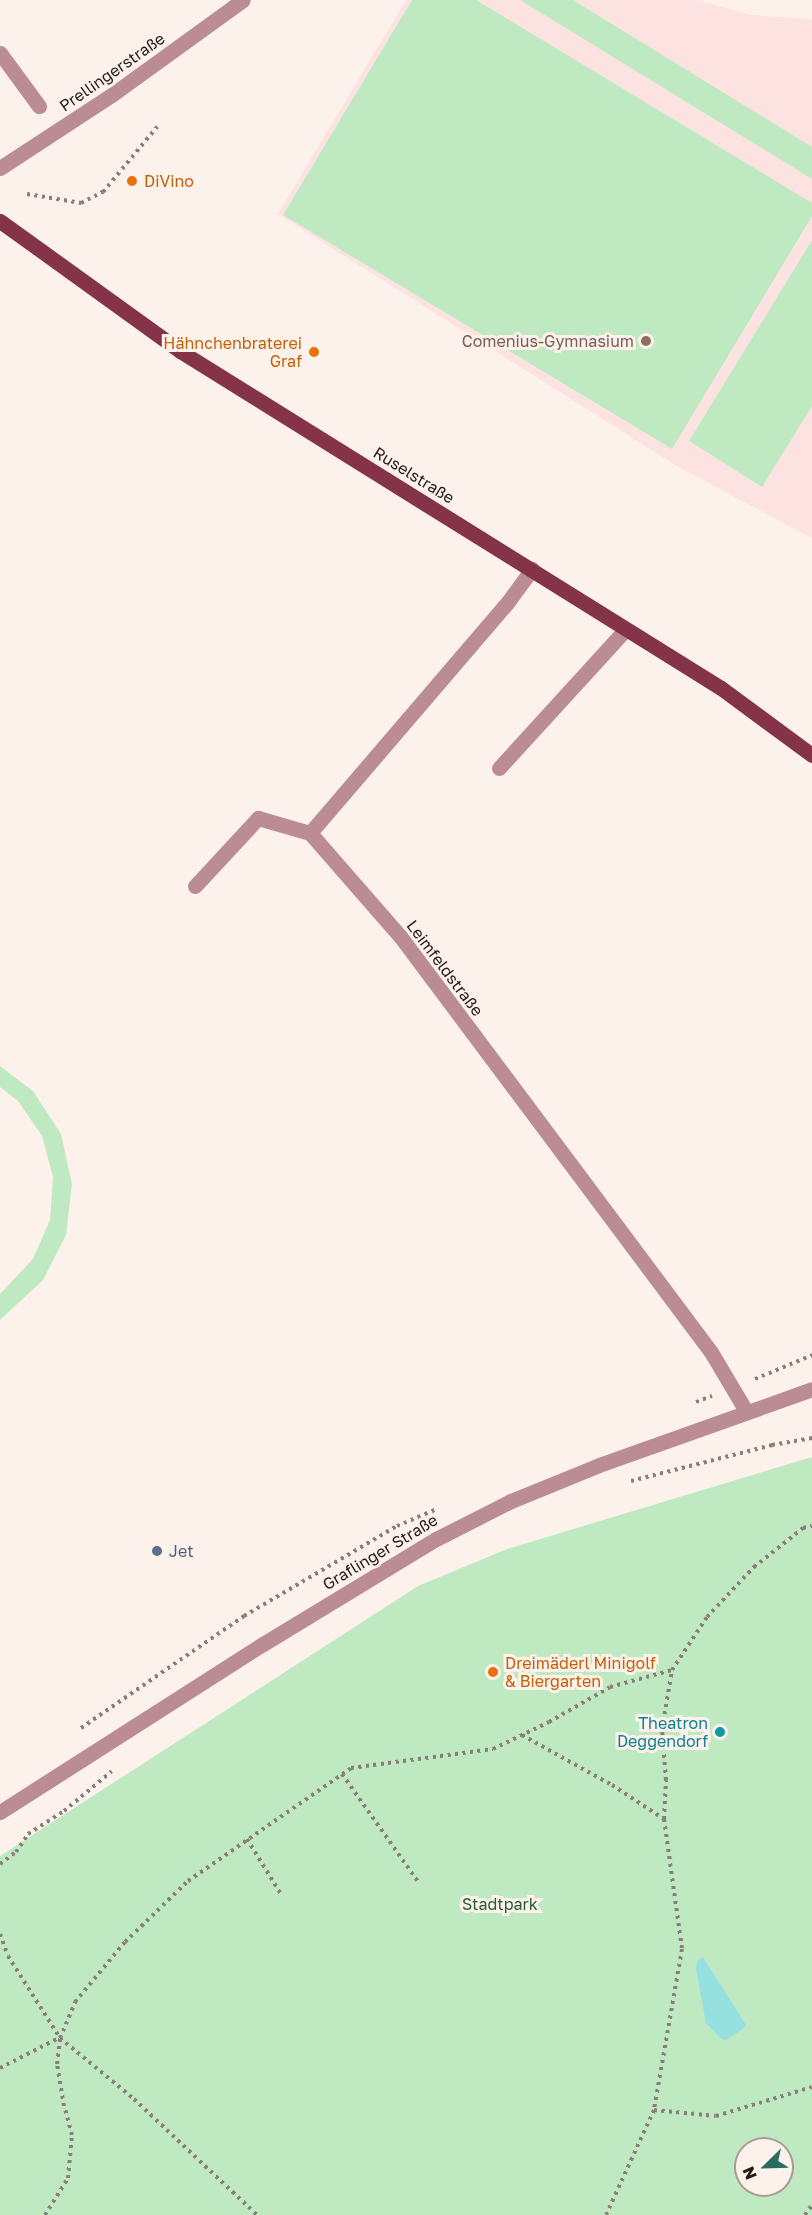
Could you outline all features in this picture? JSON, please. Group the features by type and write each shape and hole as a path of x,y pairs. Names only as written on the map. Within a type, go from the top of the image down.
{"main road":[{"name":"Ruselstraße","path":"0,221 180,351 721,688 812,755"}],"street":[{"name":"Prellingerstraße","path":"0,168 113,94 243,0"},
{"path":"0,53 39,106"},
{"path":"195,886 258,818 310,833 507,603 532,569"},
{"path":"499,768 626,629"},
{"name":"Leimfeldstraße","path":"310,833 400,936 711,1352 746,1411"},
{"name":"Graflinger Straße","path":"0,1812 263,1644 436,1539 511,1501 746,1411 812,1389"}],"path":[{"path":"27,194 81,203 103,192 157,127"},
{"path":"628,1482 772,1445 812,1438"},
{"path":"606,2215 654,2110 682,1949 664,1819 666,1780 662,1729 672,1670 707,1617 754,1567 803,1528 812,1526"},
{"path":"45,2215 68,2178 72,2135 57,2064 60,2038 75,2002 125,1942 188,1881 351,1768 493,1749 610,1687 672,1670"},
{"path":"521,1735 612,1785 664,1819"},
{"path":"663,1745 703,1740"},
{"path":"0,1864 16,1852 28,1834 64,1811 113,1769"},
{"path":"342,1774 419,1883"},
{"path":"247,1839 282,1896"},
{"path":"0,1934 8,1956 60,2038 134,2099 257,2215"},
{"path":"0,2068 60,2038"},
{"path":"654,2110 716,2116 812,2087"},
{"path":"805,2215 812,2205"}],"shaded area":[{"name":"Comenius-Gymnasium","path":"406,0 697,0 752,15 812,19 812,538 680,468 278,214"}],"green space":[{"name":"Comenius-Gymnasium","path":"412,0 476,0 812,203 812,216 672,449 283,215"},
{"path":"520,0 573,0 812,147 812,179"},
{"path":"812,240 812,406 762,487 689,441"},
{"path":"0,1066 33,1091 61,1134 72,1184 66,1235 43,1280 0,1320 0,1294 33,1259 50,1220 53,1177 42,1136 18,1101 0,1087"},
{"name":"Stadtpark","path":"812,1457 812,2215 0,2215 0,1856 418,1586 507,1549"}],"water":[{"path":"703,1957 746,2025 726,2040 721,2039 706,2023 696,1969 697,1961"}],"place":[{"name":"DiVino","path":"132,181"},
{"name":"Comenius-Gymnasium","path":"646,341"},
{"name":"Hähnchenbraterei Graf","path":"314,352"},
{"name":"Jet","path":"157,1551"},
{"name":"Dreimäderl Minigolf & Biergarten","path":"493,1672"},
{"name":"Theatron Deggendorf","path":"720,1732"}]}
